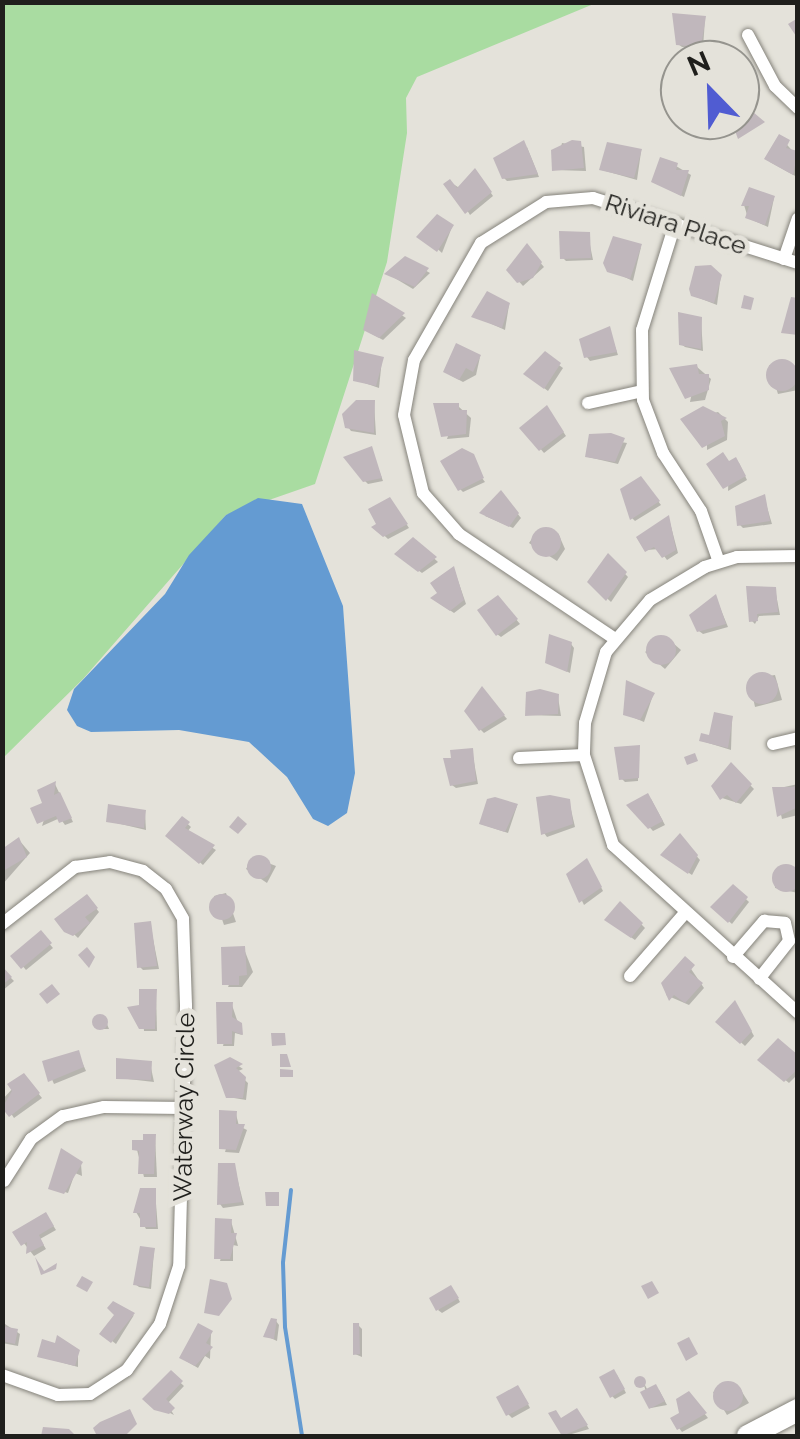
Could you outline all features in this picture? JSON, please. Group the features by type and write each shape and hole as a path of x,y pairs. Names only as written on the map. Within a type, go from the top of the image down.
{"highway":[{"path":"748,1436 798,1410"}],"street":[{"path":"748,35 775,86 798,108"},
{"name":"Riviara Place","path":"615,639 440,517 413,469 404,387 467,260 497,227 523,211 593,198 791,261"},
{"path":"791,261 798,218"},
{"path":"675,224 642,330 642,391 651,427 702,511 719,562"},
{"path":"588,403 642,391"},
{"path":"798,556 719,562 650,600 615,639 594,684 584,755 613,845 684,914 798,1013"},
{"path":"773,744 798,738"},
{"path":"519,758 584,755"},
{"name":"Waterway Circle","path":"2,924 60,875 95,862 132,866 166,889 186,932 179,1266 168,1306 147,1345 117,1380 90,1394 58,1395 2,1375"},
{"path":"630,976 684,914"},
{"path":"733,957 764,921 785,923 789,941 758,979"},
{"path":"4,1180 30,1138 63,1116 88,1108 183,1108"}],"green space":[{"path":"3,3 596,3 417,77 406,98 407,133 387,262 315,484 226,515 83,679 3,758"}],"water":[{"path":"258,498 302,504 343,606 355,773 347,813 328,826 313,819 287,777 249,742 179,730 91,732 77,726 67,710 74,689 165,594 189,555 226,515"}],"building":[{"path":"672,13 706,16 702,40 675,40"},
{"path":"798,18 798,39 788,24"},
{"path":"779,134 790,140 786,148 798,151 793,175 764,159"},
{"path":"524,140 538,174 502,179 493,158"},
{"path":"572,140 581,141 584,168 552,171 551,150"},
{"path":"607,142 642,149 634,178 599,170"},
{"path":"660,157 678,163 676,170 689,170 681,196 651,182"},
{"path":"475,168 492,192 465,214 443,184 450,179 457,188"},
{"path":"749,187 775,196 765,225 745,218 749,206 741,206"},
{"path":"437,214 454,225 437,252 416,237"},
{"path":"559,231 590,232 591,258 560,259"},
{"path":"613,236 642,244 630,279 607,272 603,263"},
{"path":"527,243 542,262 533,278 517,283 506,270"},
{"path":"405,256 429,268 415,287 384,274"},
{"path":"711,265 722,275 714,303 691,296 689,289 695,266"},
{"path":"487,291 510,303 502,328 471,317"},
{"path":"372,293 405,313 379,338 363,330"},
{"path":"744,295 754,298 751,310 741,308"},
{"path":"791,297 798,298 798,335 781,333"},
{"path":"678,312 702,317 701,349 679,345"},
{"path":"610,326 617,352 584,358 579,339"},
{"path":"456,343 481,355 473,372 466,368 459,380 443,372"},
{"path":"354,350 384,357 376,386 353,381"},
{"path":"545,351 561,363 544,389 523,374"},
{"path":"782,359 793,364 798,375 793,386 782,391 771,386 766,375 771,364"},
{"path":"697,364 699,374 709,374 709,390 685,399 669,368"},
{"path":"356,400 375,400 374,433 345,428 342,414"},
{"path":"433,403 459,403 459,410 467,410 466,434 441,437"},
{"path":"547,405 564,432 539,451 519,428"},
{"path":"703,406 727,418 721,421 725,436 702,448 680,419"},
{"path":"611,433 625,438 615,462 585,457 589,434"},
{"path":"372,446 382,478 363,482 343,457"},
{"path":"462,448 474,454 484,478 458,491 440,461"},
{"path":"723,452 729,461 736,457 746,476 723,489 706,464"},
{"path":"641,476 660,501 630,520 620,489"},
{"path":"501,490 519,513 509,527 479,513"},
{"path":"765,494 770,521 737,526 735,506"},
{"path":"390,497 408,524 383,537 371,527 376,524 368,509"},
{"path":"669,515 676,550 662,558 654,547 645,552 636,537"},
{"path":"546,527 557,531 561,542 557,553 546,557 535,553 531,542 535,531"},
{"path":"413,537 437,557 418,572 394,554"},
{"path":"608,553 627,572 606,601 587,582"},
{"path":"454,566 464,600 450,611 430,598 437,593 430,583"},
{"path":"746,586 776,587 778,612 757,614 758,621 749,622"},
{"path":"716,594 726,624 697,632 689,615"},
{"path":"498,595 518,619 496,636 477,610"},
{"path":"549,634 572,642 567,672 545,663"},
{"path":"661,635 675,644 676,650 667,664 661,665 647,656 646,650 655,636"},
{"path":"762,672 773,677 778,688 773,699 762,704 751,699 746,688 751,677"},
{"path":"626,680 655,693 640,720 623,715"},
{"path":"482,686 505,715 479,731 464,711"},
{"path":"540,689 559,694 558,714 525,716 526,692"},
{"path":"714,712 733,716 728,748 699,741 701,733 709,735"},
{"path":"640,745 639,778 619,780 614,747"},
{"path":"473,748 476,781 450,786 443,758 451,758 450,750"},
{"path":"695,753 698,761 687,765 684,757"},
{"path":"731,762 752,784 736,803 727,795 720,800 711,786"},
{"path":"56,781 54,795 60,792 72,818 59,823 56,816 37,824 30,808 42,803 37,790"},
{"path":"798,781 798,807 777,817 772,787 794,787"},
{"path":"648,793 663,821 648,829 626,805"},
{"path":"495,797 518,804 505,832 479,824 487,799"},
{"path":"536,797 570,799 573,824 541,835"},
{"path":"108,804 146,810 144,828 106,822"},
{"path":"182,816 190,822 185,828 215,845 199,864 165,836"},
{"path":"238,816 247,824 238,834 229,827"},
{"path":"680,833 698,855 688,874 660,855"},
{"path":"19,837 27,857 3,871 2,880 2,849"},
{"path":"259,855 268,858 268,876 259,879 250,876 247,867 250,858"},
{"path":"587,858 602,887 579,903 566,874"},
{"path":"786,864 796,868 800,878 796,888 786,892 776,888 772,878 776,868"},
{"path":"733,884 748,897 728,923 710,907"},
{"path":"87,894 98,908 85,917 90,923 73,936 64,932 54,919"},
{"path":"222,894 231,898 235,907 231,916 222,920 213,916 209,907 213,898"},
{"path":"620,901 643,923 631,938 604,920"},
{"path":"151,921 157,966 137,968 134,923"},
{"path":"41,930 52,943 21,969 10,956"},
{"path":"245,946 247,975 239,976 239,985 222,985 221,947"},
{"path":"87,947 95,957 89,968 78,955"},
{"path":"685,956 695,965 689,972 703,983 685,1003 674,995 669,1001 661,983"},
{"path":"2,966 12,977 2,985"},
{"path":"52,984 60,994 47,1004 39,994"},
{"path":"139,989 157,989 155,1029 139,1029 127,1007 139,1005"},
{"path":"735,1000 752,1031 740,1044 715,1022"},
{"path":"216,1002 233,1002 232,1017 242,1023 243,1035 232,1031 232,1044 217,1044"},
{"path":"100,1014 108,1022 100,1030 92,1022"},
{"path":"271,1033 285,1033 286,1045 272,1046"},
{"path":"778,1038 798,1055 798,1069 784,1082 757,1060"},
{"path":"79,1050 84,1067 48,1082 42,1061"},
{"path":"280,1054 287,1054 291,1067 280,1067"},
{"path":"230,1057 243,1064 236,1068 246,1077 243,1098 226,1098 214,1065"},
{"path":"116,1058 152,1061 151,1080 116,1079"},
{"path":"280,1069 293,1070 293,1077 280,1077"},
{"path":"24,1073 40,1093 9,1117 2,1108 12,1091 7,1084"},
{"path":"219,1110 237,1111 236,1124 245,1124 236,1150 219,1149"},
{"path":"143,1134 156,1134 154,1174 138,1174 139,1151 132,1150 132,1140 143,1140"},
{"path":"61,1148 83,1162 64,1194 48,1189"},
{"path":"218,1163 235,1163 242,1202 217,1205"},
{"path":"140,1188 156,1188 156,1227 140,1227 140,1213 133,1213"},
{"path":"265,1192 279,1192 279,1206 266,1206"},
{"path":"46,1212 54,1226 39,1235 44,1245 26,1254 27,1242 21,1246 12,1232"},
{"path":"215,1218 232,1219 231,1233 237,1233 230,1259 214,1259"},
{"path":"140,1246 155,1248 149,1287 133,1285"},
{"path":"35,1257 44,1271 57,1263 56,1269 41,1275"},
{"path":"82,1276 93,1282 87,1292 76,1286"},
{"path":"210,1279 227,1283 232,1299 219,1316 204,1313"},
{"path":"652,1281 659,1293 648,1299 641,1286"},
{"path":"451,1285 459,1298 436,1311 429,1298"},
{"path":"113,1301 135,1313 111,1343 99,1334 114,1315 107,1308"},
{"path":"271,1318 277,1319 274,1339 263,1337"},
{"path":"198,1323 213,1331 206,1343 213,1347 195,1366 179,1358"},
{"path":"353,1323 359,1323 360,1354 353,1355"},
{"path":"2,1326 18,1329 15,1344 2,1341"},
{"path":"57,1335 80,1350 75,1366 37,1357 42,1339 55,1343"},
{"path":"689,1337 698,1354 686,1361 677,1343"},
{"path":"614,1369 625,1389 610,1398 599,1377"},
{"path":"171,1370 183,1381 166,1399 175,1408 169,1414 154,1410 142,1399"},
{"path":"640,1376 646,1382 640,1388 634,1382"},
{"path":"728,1381 739,1385 743,1396 739,1407 728,1411 717,1407 713,1396 717,1385"},
{"path":"656,1384 665,1401 649,1409 640,1392"},
{"path":"518,1385 529,1404 506,1416 496,1397"},
{"path":"689,1391 707,1413 677,1430 670,1418 679,1413 676,1399"},
{"path":"577,1408 588,1425 562,1436 548,1413 556,1410 561,1418"},
{"path":"130,1409 137,1424 126,1435 97,1436 93,1428 100,1422"},
{"path":"43,1427 69,1429 76,1436 41,1436"}],"waterway":[{"path":"291,1190 283,1263 285,1327 302,1436"}]}
